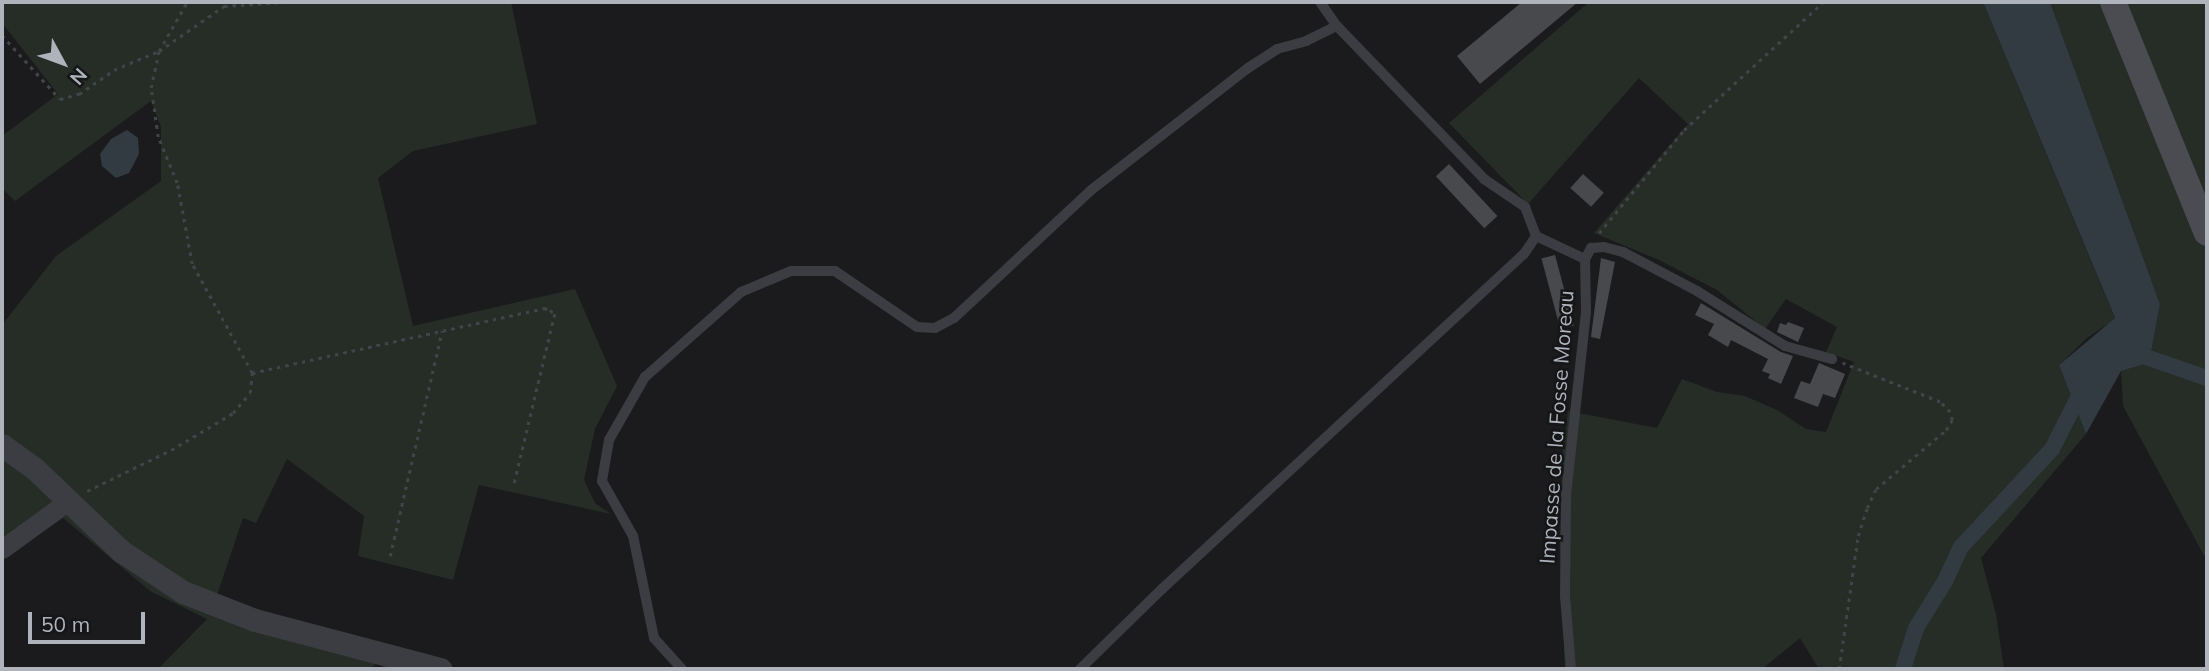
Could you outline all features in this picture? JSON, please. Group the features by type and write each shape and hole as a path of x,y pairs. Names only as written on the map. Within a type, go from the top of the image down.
{"main road":[{"path":"2113,2 2207,233"}],"street":[{"path":"2,445 34,468 121,551 183,592 255,620 441,669"},
{"path":"2,549 68,501"}],"lane":[{"path":"1320,2 1338,26 1484,179 1525,207 1536,236 1585,259"},
{"path":"682,669 654,638 633,536 601,481 609,440 645,377 741,292 791,271 835,271 917,327 935,328 954,318 1090,191 1248,68 1277,49 1306,41 1338,26"},
{"path":"1080,669 1162,589 1524,254 1536,236"},
{"path":"1591,248 1604,247 1623,252 1698,290 1785,346 1832,359"},
{"name":"Impasse de la Fosse Moreau","path":"1571,669 1565,596 1566,496 1586,311 1585,259 1591,248"}],"path":[{"path":"68,501 171,450 233,413 250,393 252,373 192,264 177,183 157,125 151,88 159,51 187,2"},
{"path":"2,35 61,99 79,94 114,69 159,51 224,6 288,2"},
{"path":"1591,248 1602,229 1684,130 1823,2"},
{"path":"252,373 544,308 555,314 514,485"},
{"path":"390,556 442,331"},
{"path":"1832,359 1940,402 1950,412 1952,420 1946,430 1877,489 1867,508 1858,536 1839,669"}],"shaded area":[{"path":"2,2 511,2 537,124 413,151 378,178 413,326 575,289 617,386 595,429 584,480 595,503 611,514 479,485 453,580 358,556 364,516 287,459 256,523 243,518 211,613 380,660 370,669 158,669 207,619 150,591 63,518 2,559 2,325 56,256 161,181 161,127 151,101 15,201 2,188 2,136 58,94 2,23"},
{"path":"1589,2 1983,2 2115,319 2087,338 2059,365 2086,434 1981,558 1996,614 2004,669 1819,669 1800,638 1762,669 1565,669 1560,543 1562,456 1568,411 1657,428 1682,379 1717,392 1745,396 1777,410 1806,429 1826,432 1854,362 1826,352 1837,327 1786,299 1765,329 1717,290 1659,260 1594,233 1688,124 1639,78 1528,204 1449,123"},
{"path":"1983,2 2050,2 2160,304 2149,363 2121,371 2086,434 2059,365 2115,318"},
{"path":"2050,2 2207,2 2207,561 2123,406 2121,371 2149,363 2160,304"},
{"path":"127,130 138,138 139,154 129,173 116,178 102,166 100,154 111,139"}],"building":[{"path":"1522,2 1578,2 1480,84 1457,56"},
{"path":"1449,164 1497,216 1484,228 1436,176"},
{"path":"1583,174 1604,193 1591,207 1570,188"},
{"path":"1555,255 1574,326 1560,329 1541,259"},
{"path":"1601,258 1615,262 1600,339 1591,337"},
{"path":"1701,303 1781,352 1793,356 1781,384 1768,378 1770,374 1762,371 1768,359 1731,340 1728,347 1708,335 1714,324 1695,315"},
{"path":"1788,322 1804,328 1798,342 1777,332 1780,323 1786,325"},
{"path":"1819,363 1845,374 1835,398 1823,394 1818,407 1794,398 1801,381 1810,384"}],"waterway":[{"path":"2129,357 2143,356 2207,378"},
{"path":"1903,669 1916,628 1945,581 1961,547 2052,449 2084,386"}]}
